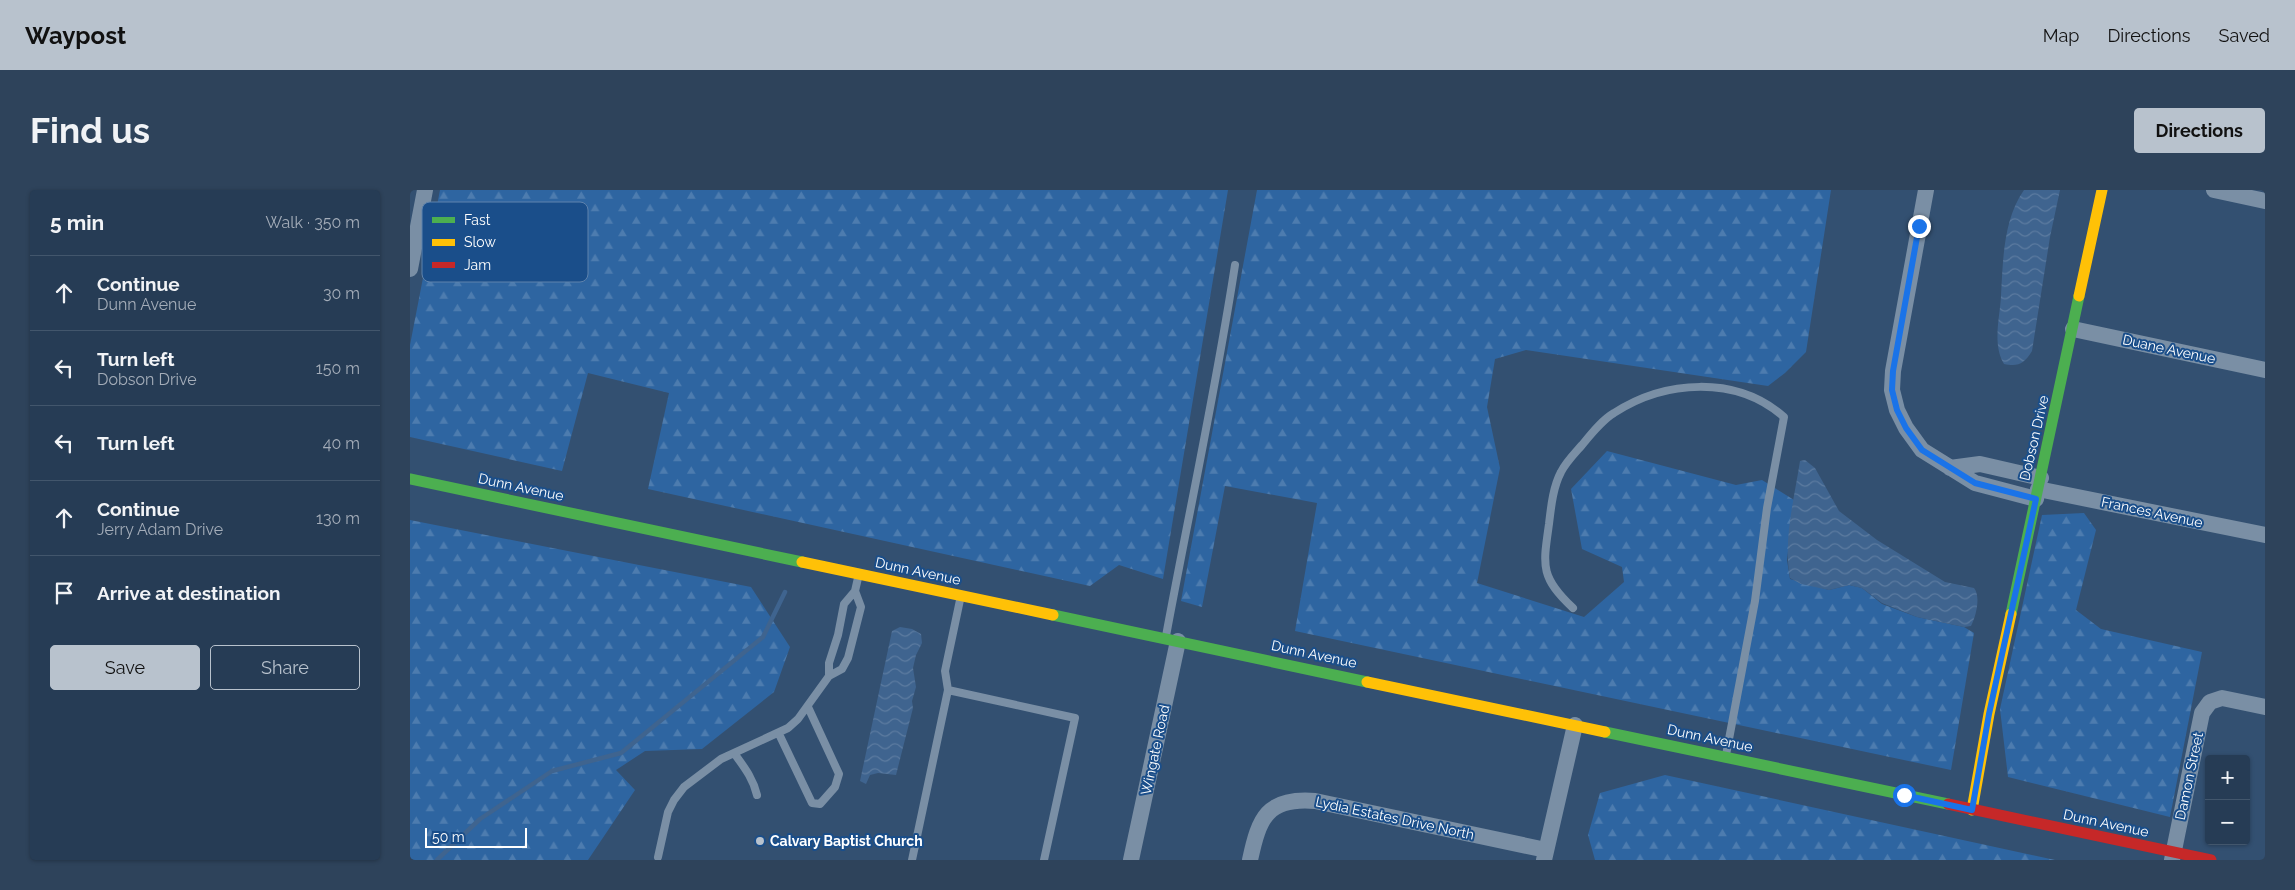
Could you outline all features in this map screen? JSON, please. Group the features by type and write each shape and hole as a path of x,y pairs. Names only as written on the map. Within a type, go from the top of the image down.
{"main road":[{"name":"Dobson Drive","path":"1972,810 1989,714 2074,329 2102,190"},
{"name":"Dunn Avenue","path":"410,479 1725,756 2173,856 2211,860"}],"street":[{"name":"Frances Avenue","path":"1926,190 1895,357 1892,390 1897,410 1906,428 1922,450 1975,483 2038,488 2265,536"},
{"path":"2214,190 2265,201"},
{"path":"410,270 422,206"},
{"name":"Duane Avenue","path":"2074,329 2265,370"},
{"name":"Wingate Road","path":"1131,860 1172,639"},
{"name":"Damon Street","path":"2173,856 2202,713 2210,702 2222,698 2265,707"},
{"path":"1545,855 1575,725"},
{"name":"Lydia Estates Drive North","path":"1250,860 1260,822 1271,810 1283,802 1299,799 1315,801 1545,855"}],"lane":[{"path":"1172,639 1196,478 1220,361 1235,265"},
{"path":"1574,608 1558,594 1549,582 1546,570 1544,558 1554,491 1561,471 1594,431 1612,414 1638,400 1671,388 1698,386 1722,388 1750,396 1772,406 1784,417 1767,508 1753,610 1725,756"},
{"path":"829,676 829,663 838,635 844,604 855,591 859,574"},
{"path":"658,857 668,812 674,800 698,775 734,753 779,734 798,720 829,676 842,669 848,658 861,607 855,591"},
{"path":"912,860 948,690 945,671 961,596"},
{"path":"948,690 1075,718 1044,860"},
{"path":"779,734 812,803 820,804 835,787 839,774 808,707"},
{"path":"734,753 752,778 757,795"}],"green space":[{"path":"440,190 1228,190 1163,579 1119,565 1090,586 648,489 669,393 588,373 562,471 410,437 410,345 422,282 588,282 588,202 438,202"},
{"path":"1257,190 1831,190 1806,352 1785,373 1768,386 1526,350 1495,359 1487,407 1500,468 1477,583 1584,617 1624,582 1622,567 1582,549 1571,489 1607,451 1736,485 1762,480 1794,500 1787,560 1790,579 1829,590 1849,585 1862,588 1882,604 1917,617 1964,627 1974,633 1951,770 1295,631 1317,503 1225,486 1202,607 1181,601"},
{"path":"2084,513 2096,530 2076,610 2101,629 2202,652 2170,817 2008,777 2000,709 2042,515"},
{"path":"410,520 751,587 790,647 774,692 702,749 645,751 616,770 635,790 588,860 410,860"},
{"path":"1665,775 2055,860 1595,860 1588,835 1600,793"}],"water":[{"path":"2024,190 2060,190 2050,237 2032,351 2026,359 2017,365 2009,365 2004,364 1998,348 2005,241 2012,214"},
{"path":"1805,460 1815,468 1839,511 1877,540 1945,582 1974,588 1977,601 1975,617 1971,626 1964,627 1917,617 1882,603 1862,588 1849,585 1829,590 1801,584 1790,578 1788,549 1790,520 1800,461"},
{"path":"900,627 912,629 921,634 922,643 916,655 913,668 916,687 912,701 913,708 896,775 878,773 870,775 866,784 860,781 892,631"}],"waterway":[{"path":"437,860 480,819 552,771 621,753 763,637 785,592"}],"traffic: fast":[{"path":"2011,614 2079,296"},
{"path":"410,479 802,562"},
{"path":"1053,615 1367,682"},
{"path":"1605,732 1948,804"}],"traffic: slow":[{"path":"2079,296 2102,190"},
{"path":"802,562 1053,615"},
{"path":"1972,810 1989,714 2011,614"},
{"path":"1367,682 1605,732"}],"traffic: jam":[{"path":"1948,804 2211,860"}],"place":[{"name":"Calvary Baptist Church","path":"760,841"}],"route":[{"path":"1904,795 1972,810 1989,714 2036,499 1975,483 1922,450 1906,428 1897,410 1892,390 1893,371 1919,226"}]}
